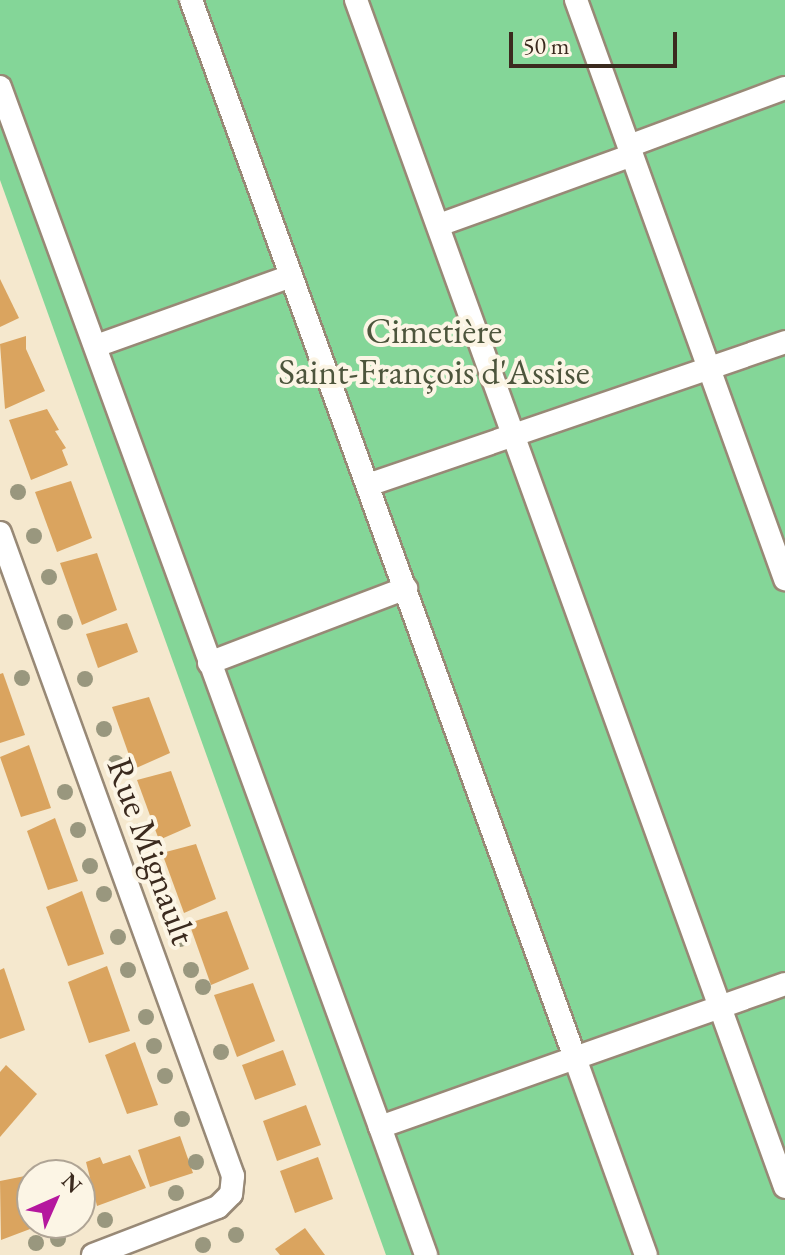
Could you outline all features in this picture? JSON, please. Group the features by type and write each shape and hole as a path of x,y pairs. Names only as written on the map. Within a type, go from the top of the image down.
{"street":[{"path":"191,0 646,1255"},
{"path":"356,0 720,1007 776,1133 785,1187"},
{"path":"576,0 785,579"},
{"path":"0,87 426,1255"},
{"path":"439,225 785,88"},
{"path":"96,346 291,276"},
{"path":"368,485 785,342"},
{"name":"Rue Mignault","path":"0,533 231,1167 231,1194 208,1213 93,1255"},
{"path":"209,663 406,588"},
{"path":"380,1127 785,984"}],"green space":[{"name":"Cimetière Saint-François d'Assise","path":"0,0 785,0 785,1255 386,1255 0,180"}],"building":[{"path":"0,279 19,318 0,327"},
{"path":"26,336 26,349 45,391 5,409 0,344"},
{"path":"47,409 59,430 55,431 66,448 62,450 68,465 31,480 9,420"},
{"path":"71,481 92,538 57,552 35,492"},
{"path":"97,553 117,610 82,625 60,563"},
{"path":"127,623 138,652 98,668 86,634"},
{"path":"3,673 25,735 0,743 0,674"},
{"path":"149,697 170,753 134,769 112,707"},
{"path":"29,745 51,808 21,817 0,757"},
{"path":"171,771 191,826 159,840 137,780"},
{"path":"55,818 78,881 48,890 27,831"},
{"path":"196,844 216,899 184,913 162,853"},
{"path":"82,891 104,954 68,966 46,907"},
{"path":"227,911 249,969 211,985 189,923"},
{"path":"107,966 130,1031 89,1043 68,982"},
{"path":"4,968 25,1030 0,1039 0,970"},
{"path":"253,983 275,1041 237,1057 214,995"},
{"path":"135,1042 158,1105 127,1114 105,1055"},
{"path":"283,1050 296,1085 255,1100 242,1065"},
{"path":"6,1065 37,1094 0,1137 0,1072"},
{"path":"306,1105 321,1145 277,1161 263,1121"},
{"path":"180,1136 193,1173 150,1187 138,1150"},
{"path":"130,1155 146,1188 97,1206 94,1159 100,1157 103,1164"},
{"path":"318,1157 333,1199 295,1213 280,1171"},
{"path":"16,1178 16,1234 1,1240 0,1181"},
{"path":"305,1228 325,1255 280,1255 275,1249"}]}
